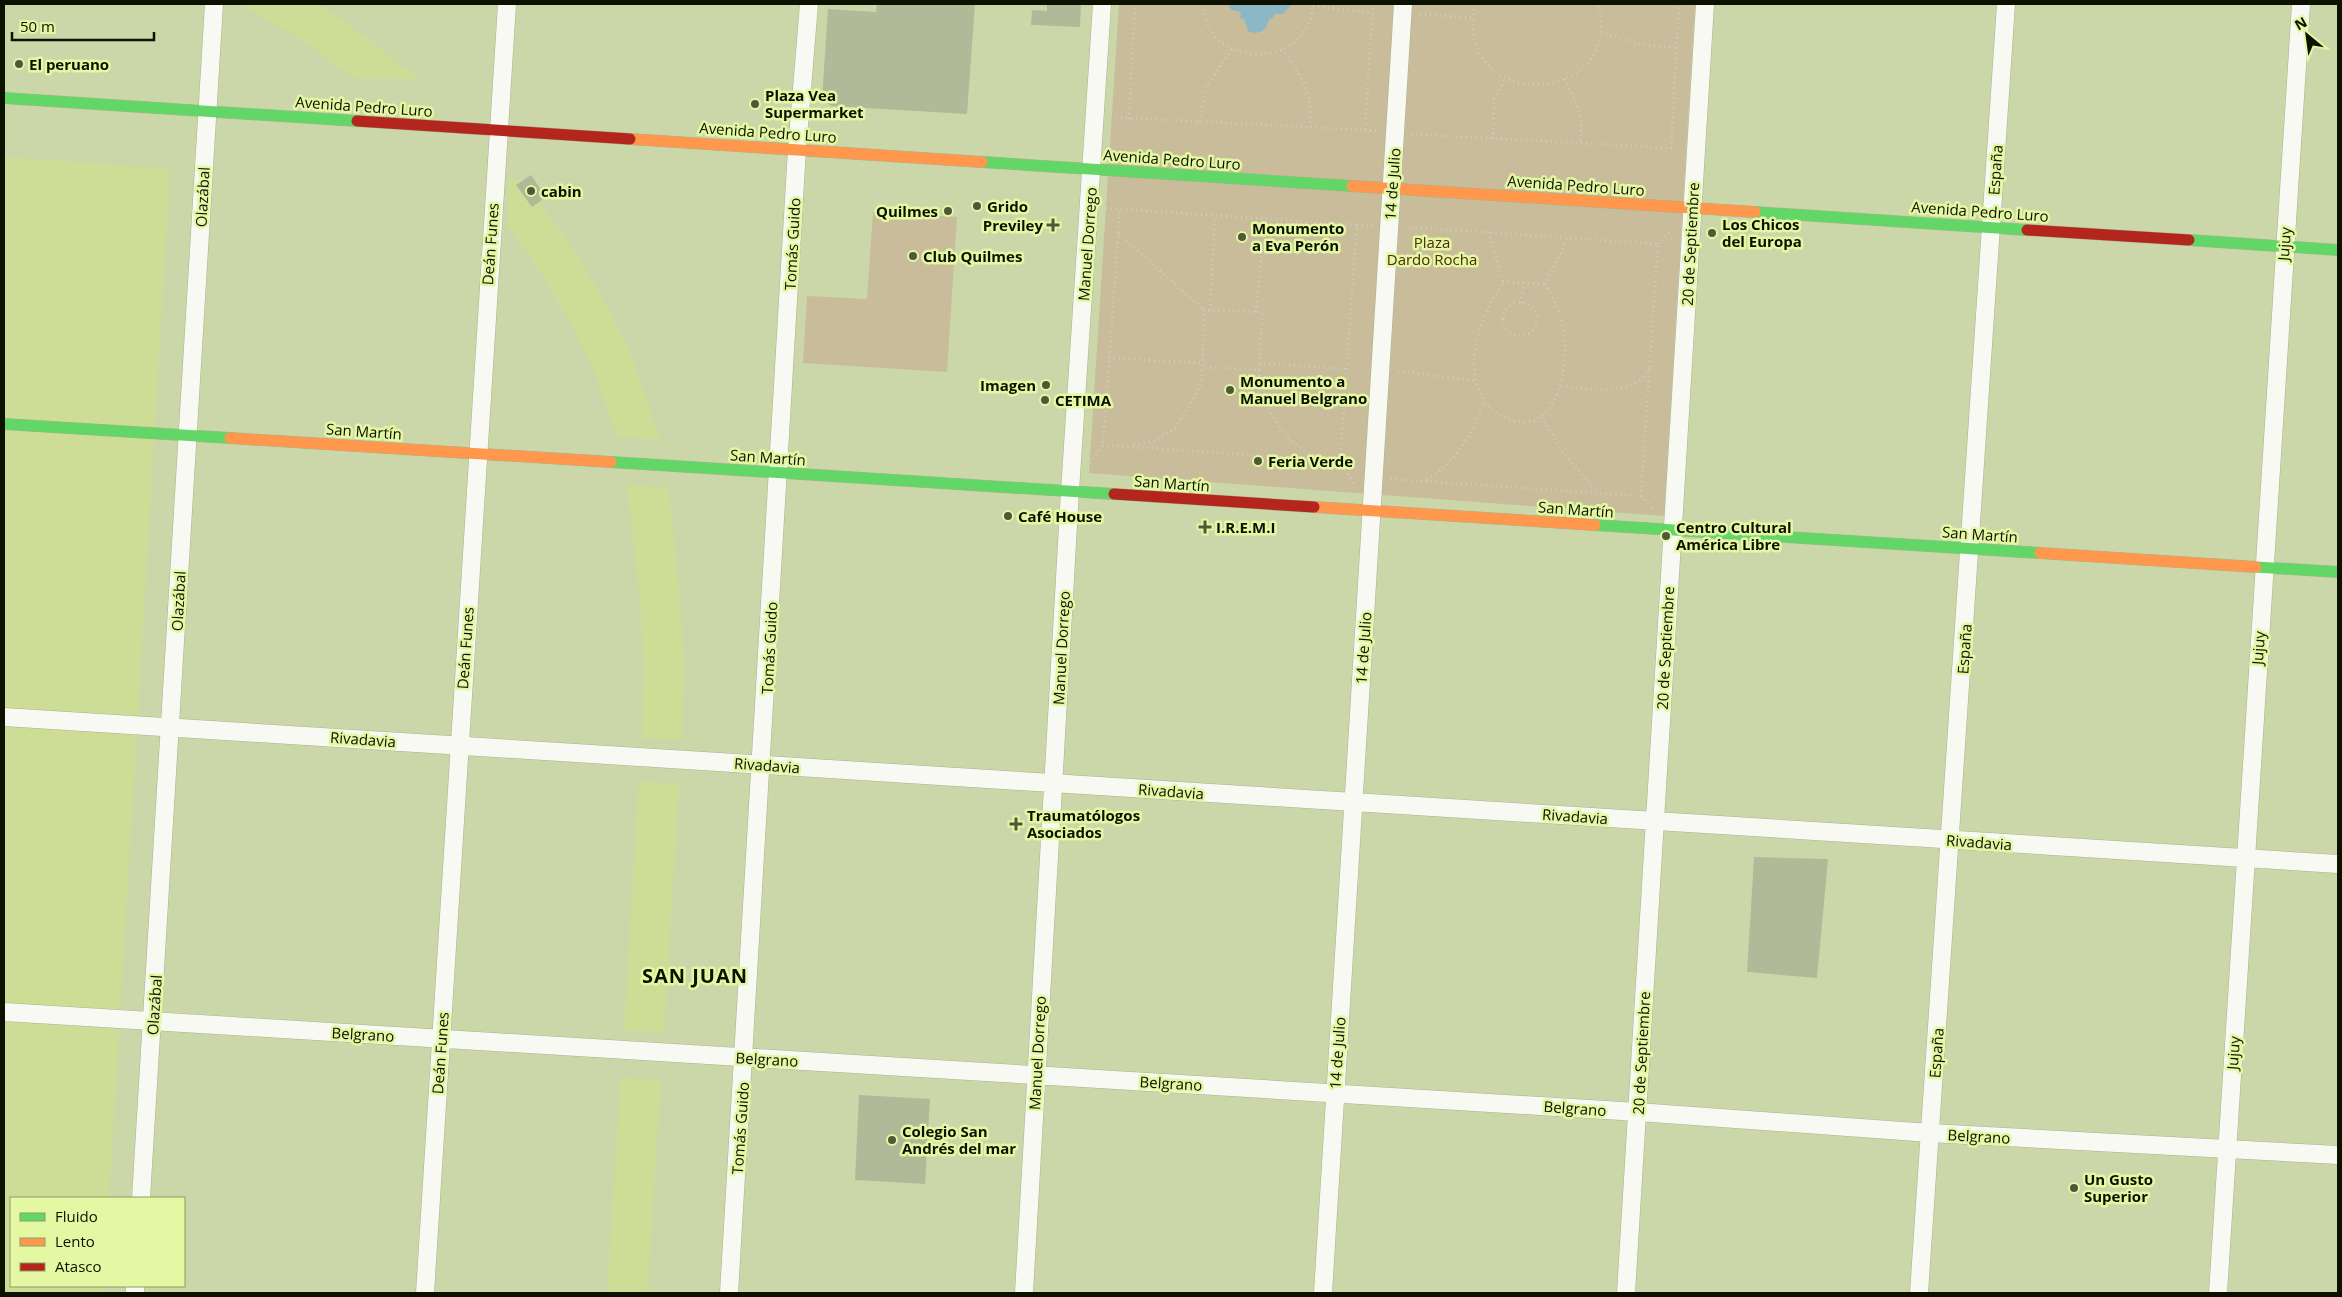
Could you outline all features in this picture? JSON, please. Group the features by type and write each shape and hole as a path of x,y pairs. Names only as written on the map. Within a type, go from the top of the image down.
{"main road":[{"name":"Avenida Pedro Luro","path":"4,98 2338,250"},
{"name":"San Martín","path":"4,424 2338,572"}],"street":[{"name":"Olazábal","path":"141,1197 214,4"},
{"name":"Deán Funes","path":"425,1293 506,4"},
{"name":"Tomás Guido","path":"729,1293 762,764 797,149 809,4"},
{"name":"Manuel Dorrego","path":"1024,1293 1070,491 1102,4"},
{"name":"20 de Septiembre","path":"1626,1293 1705,4"},
{"name":"España","path":"1920,1293 2006,4"},
{"name":"Jujuy","path":"2218,1293 2300,4"},
{"name":"14 de Julio","path":"1323,1293 1392,188 1410,9"},
{"name":"Rivadavia","path":"4,717 2338,864"},
{"name":"Belgrano","path":"4,1012 1638,1112 1930,1133 2338,1155"}],"path":[{"path":"1135,4 1128,118 1365,130 1373,4"},
{"path":"1204,4 1209,25 1218,38 1232,49 1244,54 1260,55 1282,49 1301,35 1309,22 1313,5 1372,14"},
{"path":"1475,4 1472,18 1473,32 1484,60 1498,74 1532,86 1545,86 1564,79 1577,72 1586,64 1593,54 1601,32 1601,15 1598,4"},
{"path":"1410,134 1671,148 1679,4"},
{"path":"1410,9 1472,18"},
{"path":"1601,32 1640,44 1676,48"},
{"path":"1200,122 1206,87 1232,49"},
{"path":"1282,49 1306,87 1312,109 1310,128"},
{"path":"1493,139 1494,99 1506,78"},
{"path":"1564,79 1576,100 1582,118 1580,143"},
{"path":"1120,209 1265,219 1356,225 1340,461 1103,445 1120,209"},
{"path":"1210,310 1215,215"},
{"path":"1256,312 1265,219"},
{"path":"1391,469 1390,479 1641,496 1658,244 1408,227 1407,237"},
{"path":"1488,232 1503,282 1484,314 1478,335 1474,363 1476,381 1484,402 1496,414 1512,420 1526,422 1542,417 1561,386 1566,341 1561,318 1546,284 1568,238"},
{"path":"1118,233 1204,310 1262,312 1259,370 1265,396 1273,416 1284,433 1297,447 1328,460"},
{"path":"1503,282 1546,284"},
{"path":"1522,303 1524,283"},
{"path":"1522,303 1532,307 1535,311 1537,322 1532,332 1516,336 1507,330 1504,315 1511,306 1522,303"},
{"path":"1128,446 1155,441 1176,428 1188,409 1202,380 1204,310"},
{"path":"1109,358 1259,370"},
{"path":"1397,381 1399,362"},
{"path":"1259,363 1346,369"},
{"path":"1561,386 1595,389 1628,386 1640,380 1650,367"},
{"path":"1398,371 1476,381"},
{"path":"1428,480 1439,472 1459,451 1474,427 1484,402"},
{"path":"1542,417 1561,450 1595,490"}],"shaded area":[{"path":"240,4 317,4 345,22 419,79 353,78 306,42"},
{"path":"4,157 170,169 109,1197 10,1197 10,1287 104,1287 103,1293 4,1293"},
{"path":"509,179 524,180 532,207 539,202 568,241 591,278 630,351 660,439 618,437 592,366 575,331 535,263 508,227"},
{"path":"627,485 668,487 680,598 684,663 682,739 642,739 644,663 640,601"},
{"path":"639,781 679,784 664,1033 624,1030"},
{"path":"621,1077 661,1080 647,1293 607,1293"}],"green space":[{"name":"Plaza Dardo Rocha","path":"1119,4 1695,4 1664,516 1089,473"},
{"name":"Club Quilmes","path":"873,212 957,217 947,372 803,363 807,296 867,299"}],"water":[{"path":"1227,4 1292,4 1283,14 1275,14 1272,19 1269,19 1262,31 1256,33 1248,31 1244,19 1240,18 1241,12 1232,10"}],"building":[{"path":"877,4 975,4 967,114 831,106 822,98 828,9 876,12"},
{"path":"1047,4 1081,4 1080,27 1031,25 1032,10 1047,11"},
{"name":"cabin","path":"531,175 546,197 532,207 516,185"},
{"path":"1754,857 1828,859 1817,978 1747,972"},
{"name":"Colegio San Andrés del mar","path":"859,1095 930,1099 925,1184 855,1180"}],"traffic: fast":[{"path":"4,98 357,121"},
{"path":"982,162 1352,186"},
{"path":"1755,212 2027,230"},
{"path":"2189,240 2338,250"},
{"path":"4,424 230,438"},
{"path":"611,462 1114,494"},
{"path":"1595,525 2040,553"},
{"path":"2256,567 2338,572"}],"traffic: slow":[{"path":"630,139 982,162"},
{"path":"1352,186 1755,212"},
{"path":"230,438 611,462"},
{"path":"1314,507 1595,525"},
{"path":"2040,553 2256,567"}],"traffic: jam":[{"path":"357,121 630,139"},
{"path":"2027,230 2189,240"},
{"path":"1114,494 1314,507"}],"place":[{"name":"El peruano","path":"19,64"},
{"name":"Plaza Vea Supermarket","path":"755,104"},
{"name":"cabin","path":"531,191"},
{"name":"Grido","path":"977,206"},
{"name":"Quilmes","path":"948,211"},
{"name":"Previley","path":"1053,225"},
{"name":"Los Chicos del Europa","path":"1712,233"},
{"name":"Monumento a Eva Perón","path":"1242,237"},
{"name":"Club Quilmes","path":"913,256"},
{"name":"Imagen","path":"1046,385"},
{"name":"Monumento a Manuel Belgrano","path":"1230,390"},
{"name":"CETIMA","path":"1045,400"},
{"name":"Feria Verde","path":"1258,461"},
{"name":"Café House","path":"1008,516"},
{"name":"I.R.E.M.I","path":"1205,527"},
{"name":"Centro Cultural América Libre","path":"1666,536"},
{"name":"Traumatólogos Asociados","path":"1016,824"},
{"name":"Colegio San Andrés del mar","path":"892,1140"},
{"name":"Un Gusto Superior","path":"2074,1188"}],"district":[{"name":"SAN JUAN","path":"695,975"}]}
